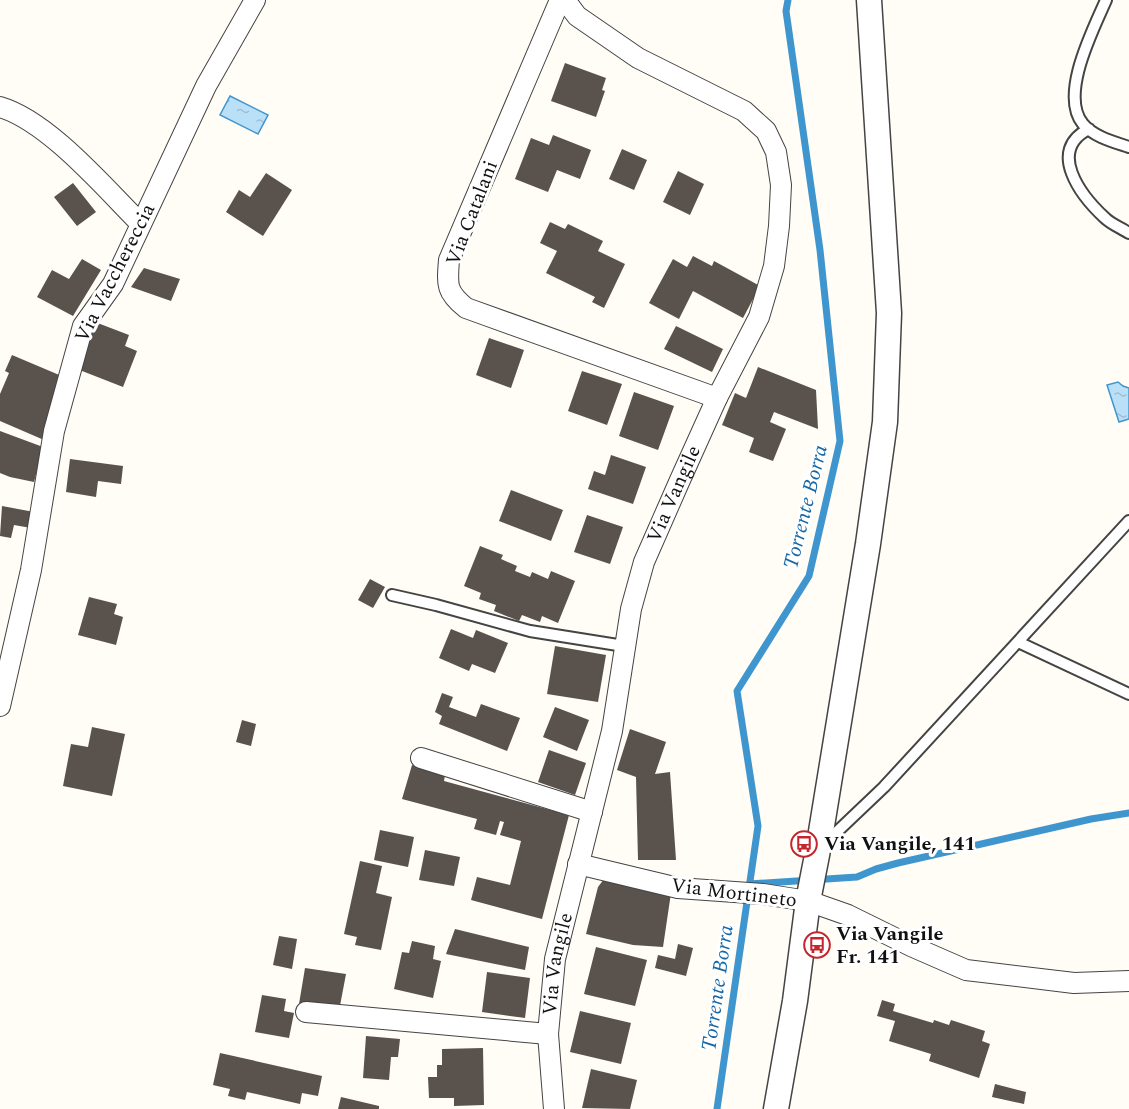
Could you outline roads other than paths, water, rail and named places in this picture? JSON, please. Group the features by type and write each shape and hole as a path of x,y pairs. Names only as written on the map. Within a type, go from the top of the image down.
{"street":[{"name":"Via Vacchereccia","path":"0,706 31,570 54,431 83,326 113,284 206,86 255,0"},
{"name":"Via Catalani","path":"560,0 449,260 447,284 452,297 466,308 717,398"},
{"name":"Via Vangile","path":"554,1109 548,1034 555,959 612,731 631,609 644,562 717,398 759,317 774,266 781,185 776,152 766,131 744,111 638,58 577,16 565,0"},
{"path":"776,1109 795,1001 808,901 880,471 885,422 889,313 869,0"},
{"path":"0,107 12,111 58,141 140,223"},
{"path":"421,758 592,812"},
{"name":"Via Mortineto","path":"578,864 678,888 763,894 808,901 848,915 966,970 1074,983 1129,981"},
{"path":"306,1012 548,1034"}],"lane":[{"path":"1106,0 1088,43 1074,90 1075,108 1083,124 1096,135 1129,147"},
{"path":"1089,129 1077,135 1070,147 1069,166 1081,192 1106,219 1129,233"},
{"path":"818,850 884,787 1129,521"},
{"path":"392,596 436,605 530,631 624,646"},
{"path":"1018,642 1129,694"}],"water":[{"path":"230,96 268,115 258,134 220,115"},
{"path":"1118,382 1129,388 1129,419 1119,422 1107,385"}],"waterway":[{"name":"Torrente Borra","path":"717,1109 758,826 737,691 809,576 840,441 820,250 786,11 788,0"},
{"path":"749,884 857,877 898,863 1091,819 1129,813"}],"place":[{"name":"Via Vangile, 141","path":"804,844"},
{"name":"Via Vangile Fr. 141","path":"817,945"}]}
